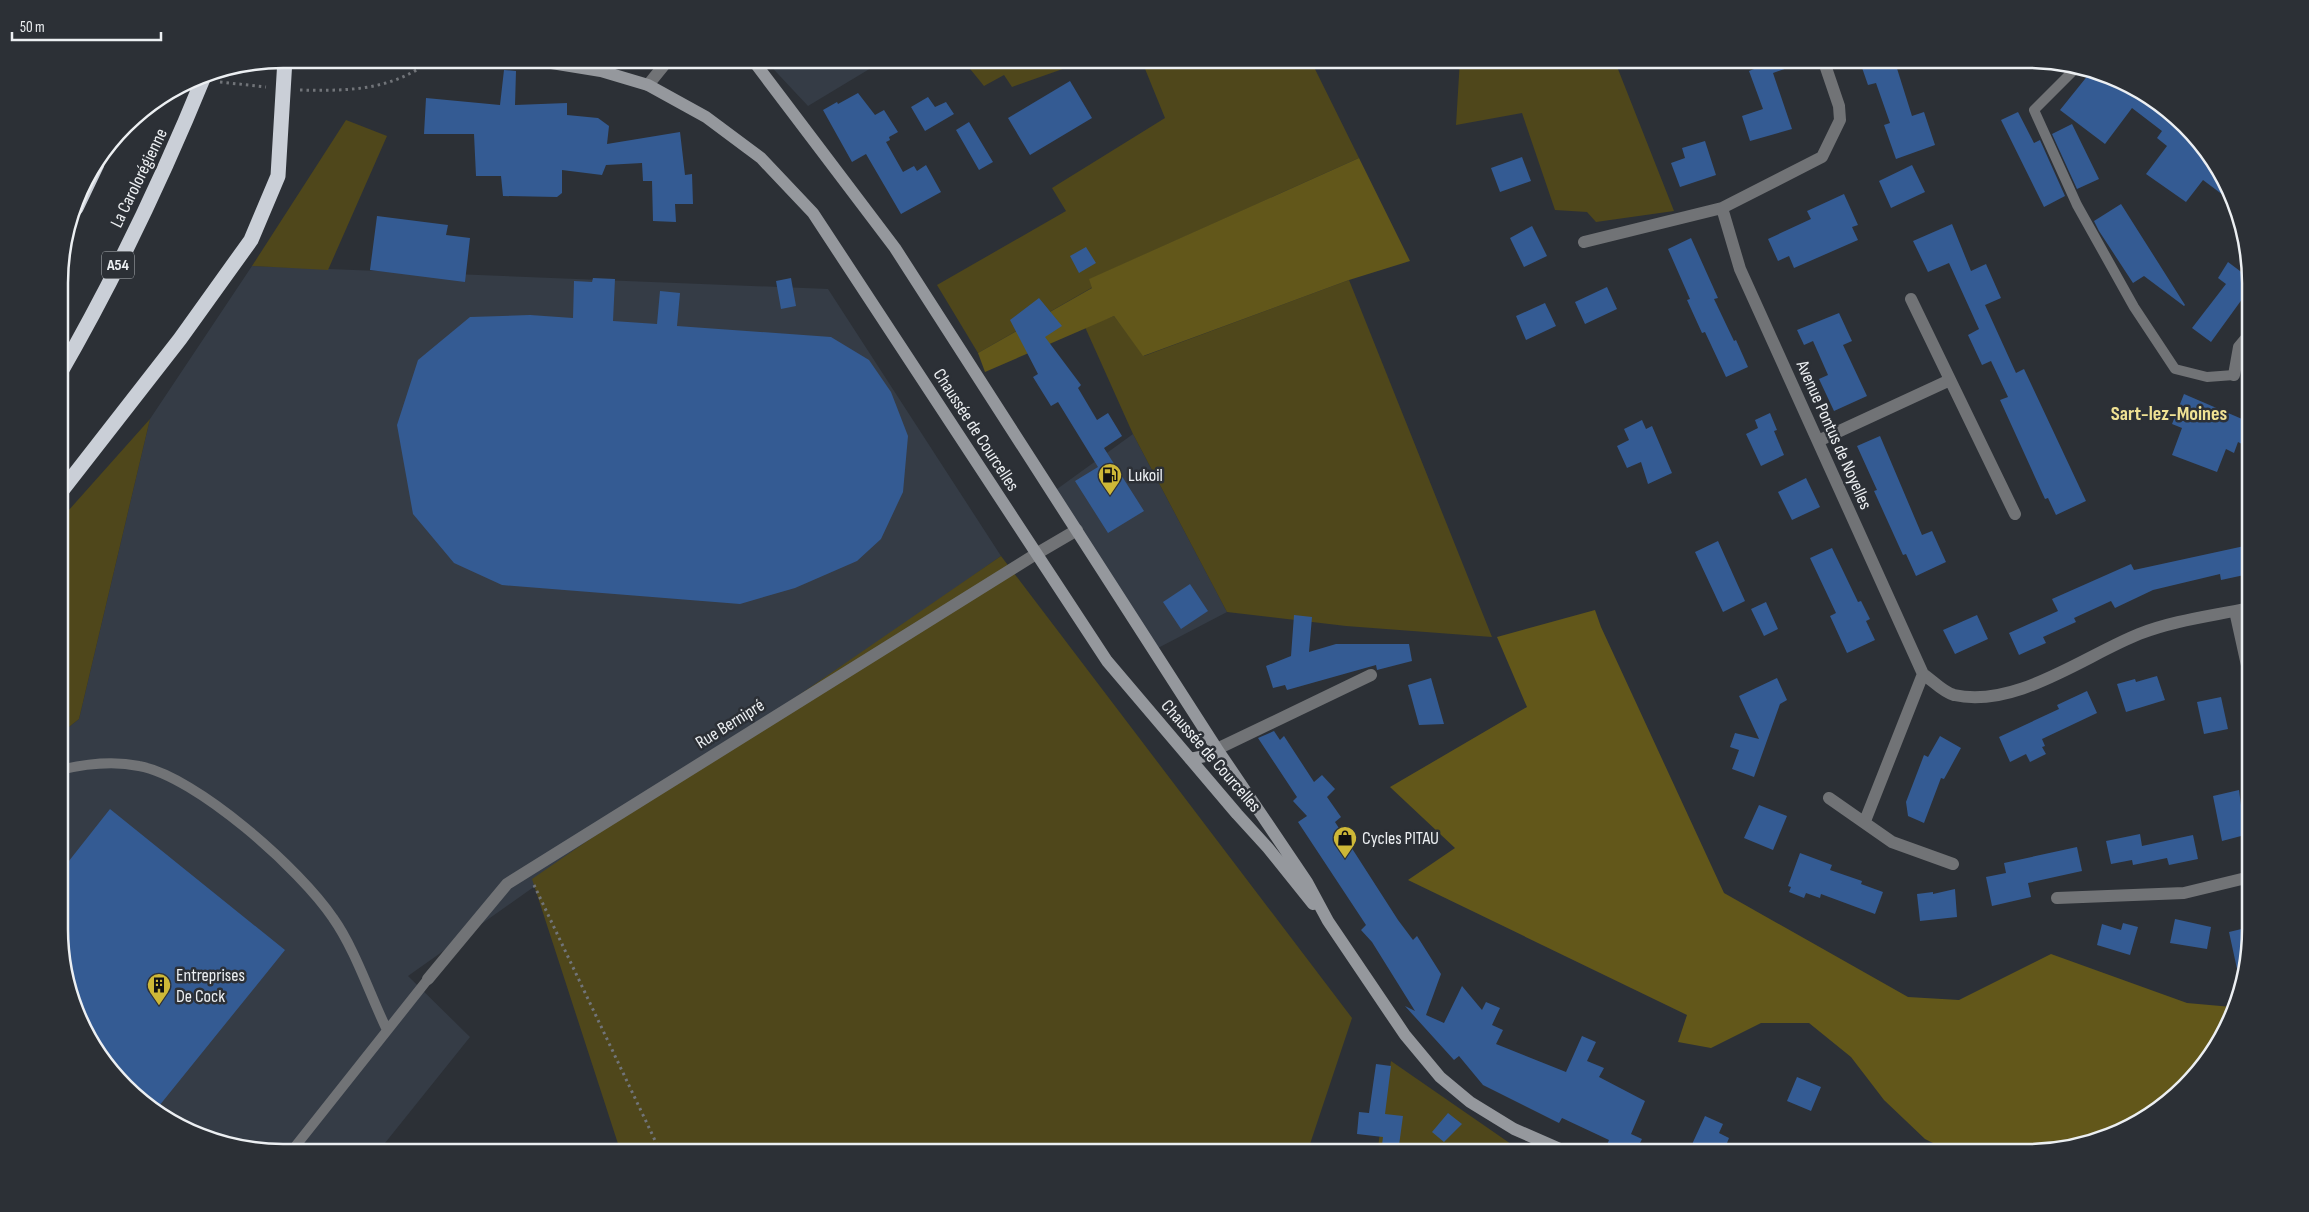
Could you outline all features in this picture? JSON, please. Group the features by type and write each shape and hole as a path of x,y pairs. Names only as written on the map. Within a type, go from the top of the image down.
{"highway":[{"path":"68,483 180,339 251,240 278,176 284,68"},
{"name":"La Carolorégienne","path":"68,361 88,326 174,152 206,82"}],"main road":[{"name":"Chaussée de Courcelles","path":"582,68 600,71 648,85 706,117 761,158 813,213 1107,661 1268,848 1328,921 1405,1035 1440,1077 1470,1102 1514,1129 1548,1144"},
{"name":"Chaussée de Courcelles","path":"759,68 895,248 1217,750 1307,882 1328,921"},
{"path":"1190,759 1205,756 1217,750"}],"street":[{"path":"648,85 662,68"},
{"path":"1584,242 1722,208 1822,157 1840,120 1839,106 1826,68"},
{"name":"Avenue Pontus de Noyelles","path":"1722,208 1740,269 1923,674"},
{"path":"1911,299 2015,514"},
{"path":"2234,376 2239,347 2242,343"},
{"path":"1818,441 1950,380"},
{"name":"Rue Bernipré","path":"428,979 507,884 1077,530"},
{"path":"1865,821 1923,674 1953,695 1989,697 2024,688 2139,634 2187,619 2242,610"},
{"path":"2235,611 2242,643"},
{"name":"Chaussée de Courcelles","path":"1217,750 1371,675"},
{"path":"1829,798 1865,821 1892,842 1953,864"},
{"path":"2057,898 2184,893 2242,879"}],"lane":[{"path":"2071,73 2034,110 2077,205 2134,307 2175,369 2207,377 2234,376"},
{"path":"68,769 114,764 140,766 177,780 226,814 285,861 313,891 335,919 387,1030"},
{"path":"297,1144 428,979"}],"path":[{"path":"214,79 282,89 360,89 400,80 418,69"},
{"path":"528,871 657,1144"}],"shaded area":[{"path":"772,68 871,68 808,106"},
{"path":"969,68 1066,68 1012,87 1004,75 984,86"},
{"path":"1145,68 1314,68 1359,158 1090,279 1093,287 978,353 937,285 1066,211 1052,188 1165,118"},
{"path":"1459,68 1618,68 1674,211 1596,222 1587,212 1555,210 1522,113 1456,125"},
{"path":"346,120 387,136 328,270 252,266"},
{"path":"1359,158 1410,261 1349,280 1143,356 1114,316 985,372 978,353 1092,288 1089,279"},
{"path":"252,266 828,289 1001,556 408,976 470,1037 384,1144 255,1143 214,1133 175,1116 141,1091 121,1071 96,1037 84,1012 75,985 69,957 68,728 79,719 150,419"},
{"path":"1349,280 1492,637 1346,626 1227,612 1133,434 1085,327 1114,316 1144,356"},
{"path":"150,419 79,719 68,728 68,511"},
{"path":"1133,434 1227,612 1158,648 1053,492"},
{"path":"1001,556 1352,1018 1310,1144 618,1144 532,879"},
{"path":"1595,610 1601,627 1724,893 1908,997 1959,1000 2051,954 2187,1003 2227,1007 2213,1037 2188,1071 2168,1091 2134,1116 2109,1128 2082,1137 2040,1144 1935,1144 1925,1139 1884,1100 1851,1057 1809,1023 1761,1023 1711,1048 1678,1042 1687,1015 1408,880 1455,848 1390,787 1527,707 1497,637"},
{"path":"1391,1061 1511,1144 1378,1144"}],"building":[{"path":"1756,68 1788,68 1773,73 1792,129 1750,141 1742,116 1763,109 1749,71"},
{"path":"1862,68 1897,68 1912,116 1924,112 1935,145 1896,159 1884,125 1890,123 1876,83 1868,85"},
{"path":"504,70 516,71 515,105 567,103 567,115 598,118 609,126 607,144 680,132 685,175 692,174 693,204 675,204 676,222 653,221 652,181 643,181 642,163 606,165 602,175 562,170 562,193 557,197 503,196 501,176 476,176 474,134 424,134 426,98 500,105"},
{"path":"2087,77 2109,84 2134,96 2168,121 2188,141 2213,175 2222,194 2203,180 2186,202 2146,174 2167,146 2157,138 2162,131 2132,108 2105,144 2060,110"},
{"path":"1070,81 1092,118 1030,155 1008,118"},
{"path":"858,93 875,115 884,110 898,132 889,137 890,140 886,142 903,172 914,166 917,171 926,165 941,192 901,214 866,154 852,162 823,110"},
{"path":"928,97 935,107 946,102 954,114 925,131 911,107"},
{"path":"2018,112 2034,143 2040,140 2065,196 2044,207 2001,120"},
{"path":"969,122 993,162 979,170 956,130"},
{"path":"2072,124 2099,179 2077,189 2052,134"},
{"path":"1705,141 1716,175 1680,187 1671,163 1685,158 1682,148"},
{"path":"1522,157 1531,181 1500,192 1491,168"},
{"path":"1912,165 1925,192 1891,208 1879,181"},
{"path":"1844,194 1858,225 1852,227 1858,240 1794,268 1789,256 1778,261 1768,239 1811,219 1807,211"},
{"path":"2121,204 2184,306 2144,276 2133,283 2099,231 2094,221"},
{"path":"377,216 448,225 446,235 470,238 465,282 370,270"},
{"path":"1952,224 1971,271 1986,264 2001,298 1985,305 2016,373 2024,369 2086,501 2056,515 2048,498 2045,499 2000,400 2008,397 1991,361 1982,365 1968,335 1979,329 1949,263 1928,272 1913,241"},
{"path":"1532,226 1547,256 1524,267 1510,238"},
{"path":"1691,238 1718,298 1714,299 1748,367 1726,377 1705,332 1702,333 1687,300 1690,299 1668,249"},
{"path":"1086,247 1096,263 1079,273 1070,256"},
{"path":"2228,262 2241,272 2242,299 2211,342 2192,328 2226,284 2218,278"},
{"path":"593,278 615,279 613,321 657,324 660,291 680,293 677,326 831,337 869,360 891,392 908,436 903,492 881,539 857,561 795,588 740,604 502,585 454,563 413,514 397,425 418,360 470,317 530,315 573,318 574,281 592,282"},
{"path":"791,278 796,306 781,309 776,281"},
{"path":"1607,287 1617,309 1585,324 1575,302"},
{"path":"1039,298 1062,326 1045,337 1081,385 1078,388 1097,420 1108,413 1122,436 1104,448 1144,511 1108,533 1075,481 1098,467 1058,402 1051,406 1033,377 1038,374 1010,320"},
{"path":"1545,303 1556,326 1526,340 1516,316"},
{"path":"1839,313 1852,341 1843,345 1867,396 1834,411 1819,379 1828,375 1813,341 1804,345 1797,330"},
{"path":"2184,394 2242,419 2242,444 2238,442 2234,453 2226,449 2217,472 2172,455 2182,428 2172,424"},
{"path":"1770,413 1777,430 1774,431 1784,455 1761,466 1746,434 1758,428 1755,420"},
{"path":"1642,420 1646,429 1652,426 1672,473 1648,484 1641,462 1627,468 1617,446 1629,440 1624,429"},
{"path":"1880,436 1922,535 1932,531 1946,562 1916,576 1906,554 1903,555 1874,491 1877,490 1857,446"},
{"path":"1806,478 1820,507 1792,520 1778,492"},
{"path":"1718,541 1745,601 1723,612 1695,552"},
{"path":"2242,547 2242,576 2221,580 2220,574 2153,590 2115,608 2111,601 2074,618 2076,622 2043,637 2046,643 2019,655 2009,633 2058,611 2052,599 2131,564 2134,570"},
{"path":"1832,548 1858,602 1861,601 1870,619 1866,621 1875,640 1847,653 1830,616 1836,613 1810,558"},
{"path":"1190,584 1208,611 1181,629 1163,602"},
{"path":"1766,602 1778,629 1764,636 1751,609"},
{"path":"1294,615 1312,617 1309,652 1336,644 1409,644 1412,661 1377,670 1376,665 1287,690 1285,685 1273,688 1266,666 1291,656"},
{"path":"1977,615 1988,639 1955,654 1943,630"},
{"path":"2157,676 2165,700 2126,712 2117,684 2135,679 2136,682"},
{"path":"1431,678 1444,724 1419,725 1408,685"},
{"path":"1777,678 1787,700 1780,704 1754,777 1732,769 1739,750 1730,747 1735,733 1759,739 1739,696"},
{"path":"2087,691 2097,713 2042,739 2045,746 2042,747 2046,754 2030,762 2026,754 2010,762 1999,737 2059,709 2057,705"},
{"path":"2221,697 2228,729 2204,734 2197,702"},
{"path":"1274,731 1280,740 1284,736 1314,782 1322,775 1335,789 1327,797 1341,817 1335,822 1398,920 1413,940 1417,936 1441,974 1426,1015 1444,1023 1462,986 1482,1010 1486,1002 1500,1008 1492,1025 1503,1030 1496,1044 1566,1072 1582,1036 1596,1042 1587,1061 1604,1068 1599,1077 1645,1101 1631,1134 1642,1139 1640,1144 1607,1144 1609,1140 1562,1118 1559,1123 1483,1085 1459,1056 1454,1060 1405,1006 1415,1011 1372,942 1361,930 1366,925 1298,822 1307,816 1293,801 1297,797 1258,738"},
{"path":"1940,736 1961,748 1944,779 1941,778 1924,823 1908,816 1906,802 1924,755 1928,757"},
{"path":"2239,790 2242,812 2242,836 2222,841 2213,796"},
{"path":"1759,805 1787,816 1773,850 1744,838"},
{"name":"Entreprises De Cock","path":"110,809 285,950 159,1105 141,1091 112,1060 96,1037 84,1012 75,985 69,957 68,862"},
{"path":"2140,834 2142,846 2193,835 2198,859 2169,865 2167,858 2133,865 2132,860 2111,864 2106,841"},
{"path":"2077,847 2082,871 2028,883 2031,897 1992,906 1986,877 2006,873 2004,863"},
{"path":"1800,853 1832,865 1830,870 1862,881 1861,884 1883,892 1875,914 1821,894 1820,898 1806,893 1804,898 1789,892 1791,887 1788,886"},
{"path":"1955,889 1957,917 1920,921 1917,894 1933,892 1933,894"},
{"path":"2175,919 2211,927 2207,949 2170,943"},
{"path":"2123,923 2138,927 2130,955 2097,945 2102,924 2121,930"},
{"path":"2242,929 2237,970 2229,932"},
{"path":"1376,1064 1391,1066 1385,1114 1403,1116 1399,1144 1382,1144 1383,1137 1357,1134 1359,1112 1369,1113"},
{"path":"1797,1077 1821,1087 1811,1111 1787,1101"},
{"path":"1448,1113 1462,1124 1444,1142 1432,1132"},
{"path":"1705,1116 1723,1124 1719,1133 1729,1138 1727,1144 1692,1144"}],"place":[{"name":"Lukoil","path":"1110,496"},
{"name":"Cycles PITAU","path":"1345,859"},
{"name":"Entreprises De Cock","path":"159,1006"}],"district":[{"name":"Sart-lez-Moines","path":"2169,414"}]}
